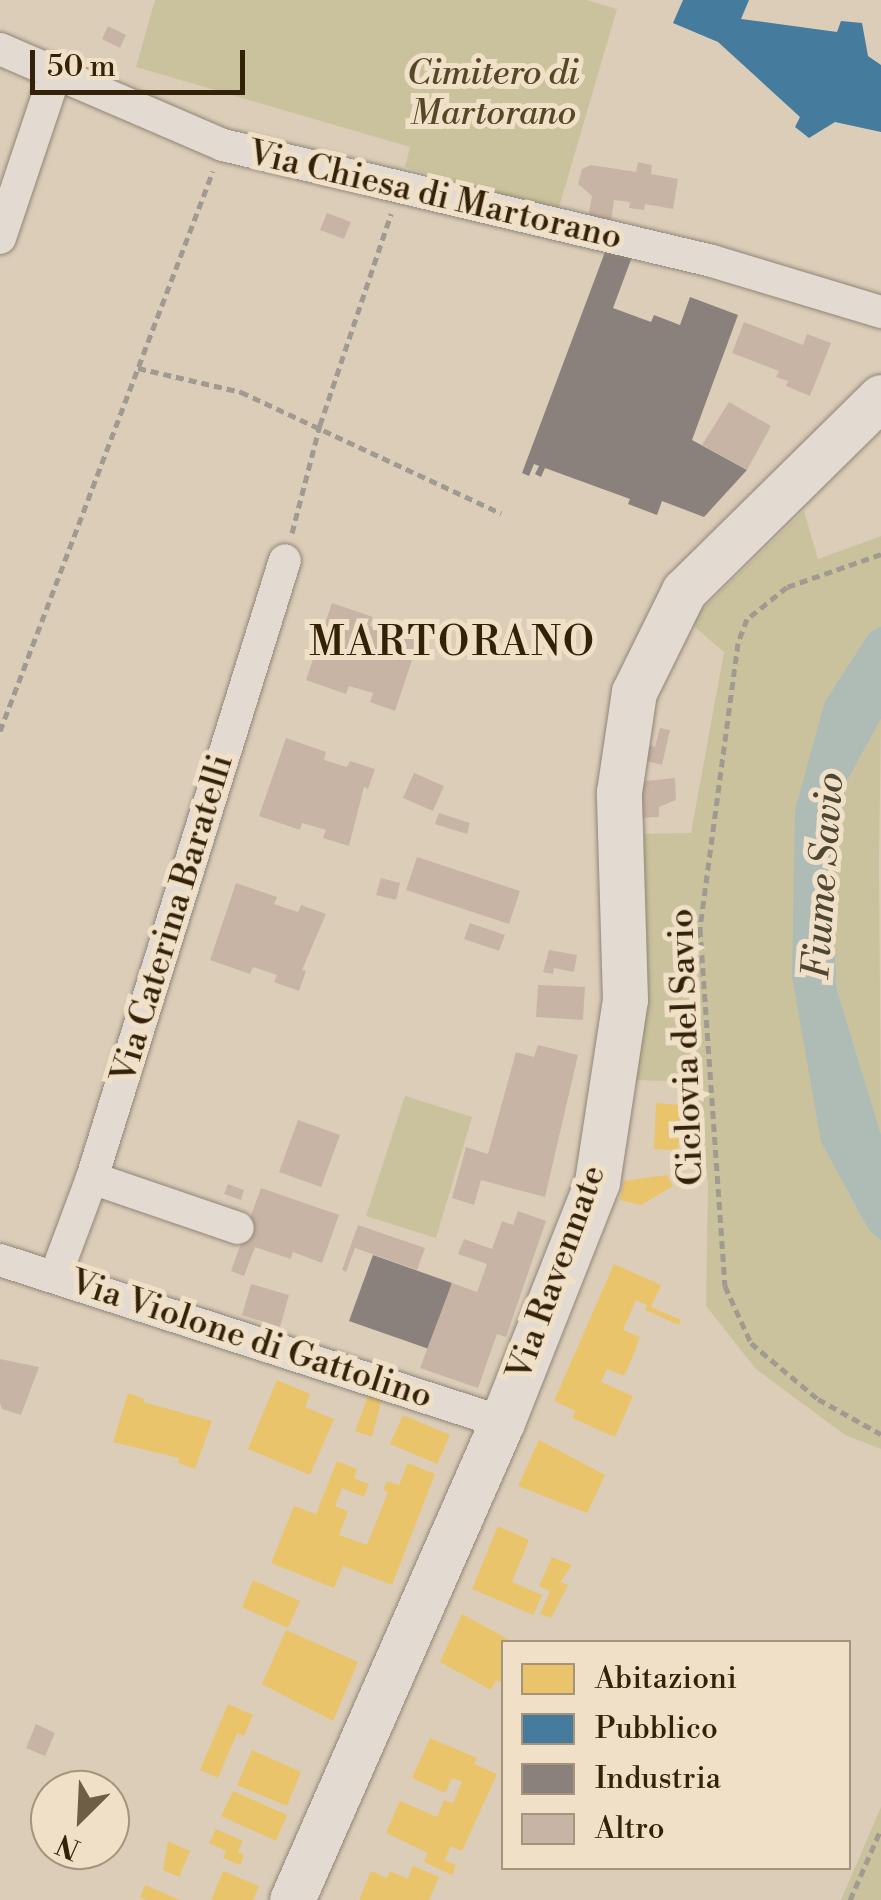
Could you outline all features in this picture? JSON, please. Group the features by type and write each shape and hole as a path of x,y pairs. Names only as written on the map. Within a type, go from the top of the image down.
{"main road":[{"name":"Via Ravennate","path":"292,1900 502,1422 597,1182 625,1000 619,792 634,692 684,590 881,397"}],"street":[{"name":"Via Chiesa di Martorano","path":"0,49 223,145 712,261 881,312"},
{"path":"0,238 56,72"},
{"name":"Via Caterina Baratelli","path":"56,1277 92,1178 285,560"},
{"path":"92,1178 238,1228"},
{"name":"Via Violone di Gattolino","path":"0,1260 502,1422"}],"path":[{"path":"0,731 223,145"},
{"path":"285,560 320,425 400,188"},
{"path":"138,368 241,392 320,425 500,514"},
{"name":"Ciclovia del Savio","path":"881,554 787,587 747,619 738,642 700,929 725,1286 752,1343 818,1399 881,1434"},
{"path":"850,1900 881,1829"}],"green space":[{"name":"Cimitero di Martorano","path":"155,0 587,0 617,9 558,211 405,167 410,147 136,67"},
{"path":"804,511 818,559 881,536 881,626 869,633 825,701 821,1142 868,1229 881,1241 881,1449 845,1435 756,1369 706,1306 708,1183 696,1082 635,1080 638,834 691,833 724,652 689,622"},
{"path":"881,719 881,1134 837,990 832,899 847,781"},
{"path":"405,1096 472,1117 436,1238 366,1216"},
{"path":"881,1807 881,1900 841,1900"}],"water":[{"name":"Fiume Savio","path":"881,626 881,719 847,781 832,899 837,990 881,1134 881,1241 868,1229 821,1142 792,976 795,810 825,701 869,633"}],"building: Abitazioni":[{"path":"656,1103 681,1105 678,1150 654,1149"},
{"path":"667,1175 673,1186 641,1205 620,1200 624,1181"},
{"path":"614,1264 661,1285 651,1307 681,1320 679,1325 645,1310 647,1305 636,1300 623,1330 640,1337 633,1356 624,1376 607,1369 601,1382 633,1396 615,1437 572,1418 576,1411 554,1401"},
{"path":"277,1380 310,1394 305,1407 334,1419 310,1475 248,1449"},
{"path":"128,1393 145,1399 143,1402 212,1421 195,1469 178,1463 179,1458 113,1442"},
{"path":"369,1394 382,1398 372,1437 355,1431"},
{"path":"403,1415 450,1435 437,1464 390,1444"},
{"path":"539,1440 605,1475 587,1513 518,1486"},
{"path":"337,1461 357,1469 354,1478 369,1484 364,1497 342,1488 335,1506 348,1511 339,1535 367,1545 388,1492 383,1490 387,1481 399,1485 408,1463 435,1474 392,1585 343,1566 334,1588 271,1563 294,1506 316,1514"},
{"path":"498,1526 529,1540 512,1582 542,1595 533,1615 472,1589"},
{"path":"552,1557 572,1565 560,1582 568,1585 551,1618 540,1614 550,1591 539,1586"},
{"path":"253,1580 300,1601 288,1628 242,1607"},
{"path":"462,1614 509,1640 501,1640 501,1683 496,1680 491,1690 440,1662"},
{"path":"286,1630 358,1662 333,1721 262,1684"},
{"path":"228,1704 253,1715 244,1736 237,1733 218,1778 200,1770"},
{"path":"430,1738 477,1758 474,1764 497,1774 462,1851 451,1846 445,1860 456,1865 452,1875 424,1862 428,1853 386,1833 400,1801 437,1817 444,1800 453,1803 462,1782 452,1778 445,1793 412,1778"},
{"path":"252,1750 301,1772 287,1806 237,1785"},
{"path":"233,1791 287,1815 276,1841 221,1816"},
{"path":"216,1829 243,1841 238,1852 244,1855 240,1865 223,1858 226,1851 209,1843"},
{"path":"168,1841 190,1851 179,1877 163,1870"},
{"path":"413,1866 439,1877 429,1900 359,1900 371,1871 387,1878 390,1871 408,1879"},
{"path":"223,1871 259,1886 253,1900 211,1900"},
{"path":"145,1885 180,1900 140,1897"}],"building: Pubblico":[{"path":"683,0 749,0 741,19 837,32 841,21 862,23 868,56 881,65 881,132 835,122 809,138 795,127 800,117 718,42 673,23"}],"building: Industria":[{"path":"605,252 632,257 613,308 651,322 654,315 680,325 690,297 738,315 692,440 747,470 704,517 662,501 657,515 628,504 630,499 545,468 541,477 535,474 539,466 534,464 529,476 522,473"},
{"path":"373,1255 452,1283 429,1349 349,1321"}],"building: Altro":[{"path":"108,26 126,35 120,48 102,39"},
{"path":"638,162 652,165 651,174 678,179 673,209 645,204 644,210 629,208 630,202 614,200 611,222 588,218 592,196 578,184 582,169 591,165 636,172"},
{"path":"327,213 351,222 344,239 320,230"},
{"path":"744,322 803,345 807,334 831,343 810,396 786,386 788,381 776,377 779,371 732,353"},
{"path":"729,402 771,426 747,470 702,445"},
{"path":"332,603 373,617 370,626 394,634 396,625 421,633 395,711 370,702 373,693 349,686 346,694 306,680"},
{"path":"660,728 670,730 662,765 635,758 639,743 655,747"},
{"path":"286,738 326,752 324,760 347,767 350,761 375,769 368,789 364,787 349,846 323,838 326,830 302,823 300,830 259,816"},
{"path":"414,773 444,786 433,811 403,798"},
{"path":"675,778 676,800 659,807 659,817 638,818 636,782"},
{"path":"439,813 470,823 467,834 435,824"},
{"path":"417,857 520,891 509,924 406,890"},
{"path":"381,878 400,883 396,900 376,895"},
{"path":"236,883 277,897 274,904 298,912 301,905 326,914 302,970 306,971 299,991 274,982 277,975 253,967 250,974 210,960"},
{"path":"470,923 505,935 499,951 464,939"},
{"path":"549,950 577,955 574,972 554,968 553,974 543,972"},
{"path":"538,985 585,987 583,1020 536,1017"},
{"path":"538,1045 578,1055 545,1197 481,1180 474,1205 452,1198 466,1147 488,1154 516,1052 534,1057"},
{"path":"298,1120 340,1135 321,1187 279,1172"},
{"path":"228,1184 244,1190 241,1200 224,1194"},
{"path":"261,1188 339,1215 322,1263 293,1252 291,1259 255,1247 244,1276 231,1271"},
{"path":"518,1211 546,1221 506,1337 497,1334 478,1388 420,1368 452,1283 477,1292 487,1264 458,1254 464,1239 492,1249 502,1221 513,1225"},
{"path":"358,1225 425,1248 417,1270 355,1248 346,1272 342,1270"},
{"path":"251,1284 289,1295 280,1327 242,1315"},
{"path":"0,1359 39,1367 21,1415 2,1409"},
{"path":"36,1724 55,1733 45,1756 26,1748"}],"district":[{"name":"MARTORANO","path":"453,643"}]}
